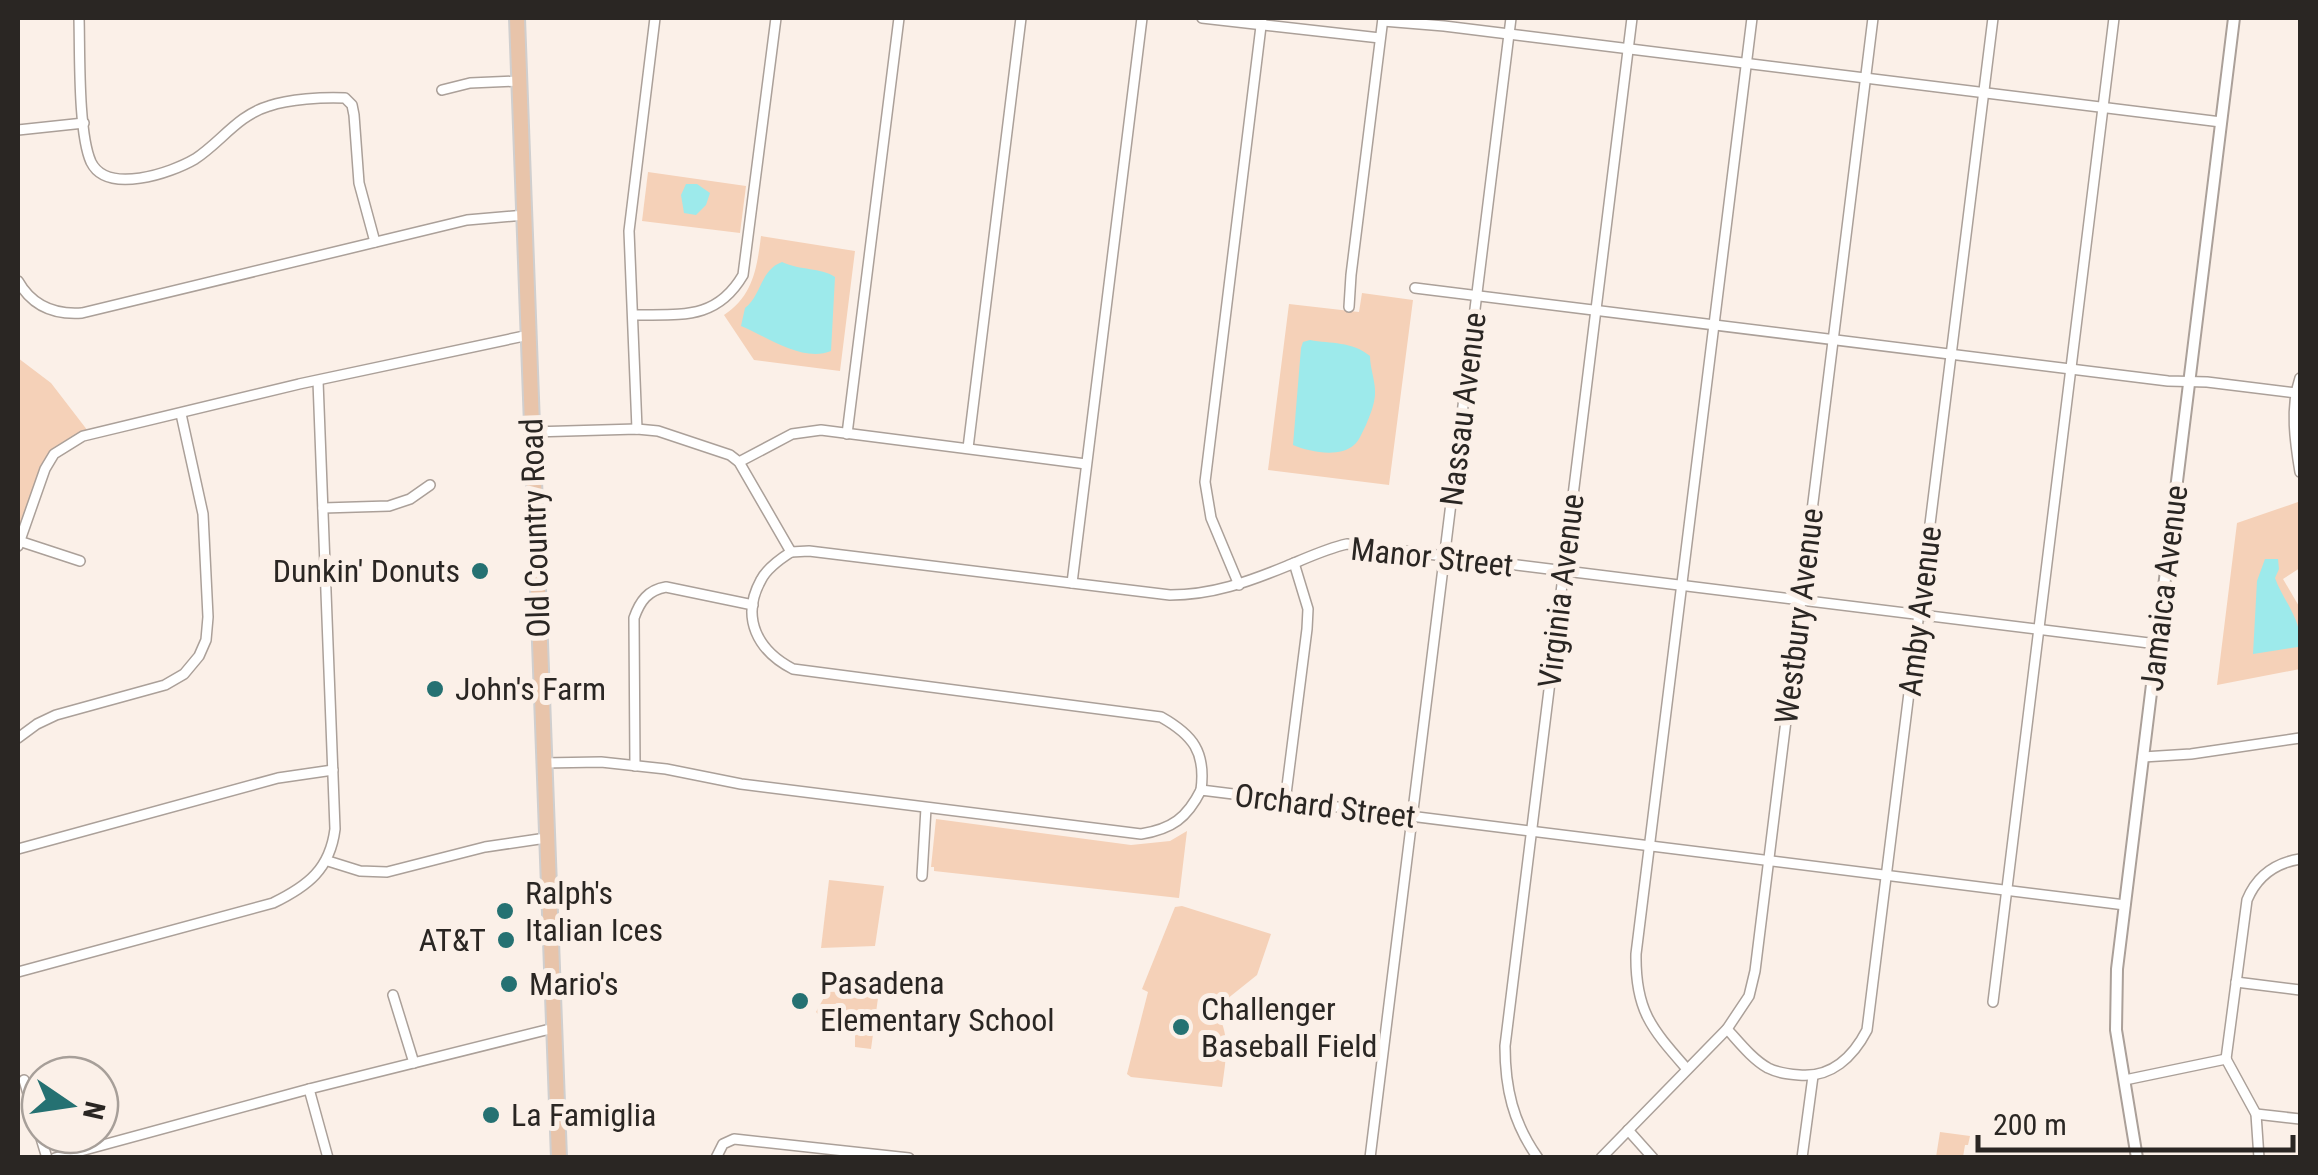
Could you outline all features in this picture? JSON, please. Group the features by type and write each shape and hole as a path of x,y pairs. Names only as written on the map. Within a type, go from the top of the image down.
{"main road":[{"name":"Old Country Road","path":"517,18 558,1158"}],"street":[{"path":"79,18 87,150 98,172 126,180 180,167 205,152 242,119 268,106 345,98 352,105 358,173 374,242"},
{"path":"637,428 630,231 655,18"},
{"path":"633,315 704,310 728,297 743,275 776,18"},
{"path":"847,434 898,18"},
{"path":"968,448 1021,18"},
{"path":"1072,583 1142,18"},
{"path":"1202,18 1262,21 1380,38"},
{"name":"Nassau Avenue","path":"1370,1158 1511,18"},
{"name":"Virginia Avenue","path":"1538,1158 1517,1121 1505,1078 1504,1046 1632,18"},
{"path":"1687,1069 1647,1018 1636,980 1636,954 1752,18"},
{"name":"Westbury Avenue","path":"1601,1158 1727,1029 1744,1006 1752,984 1873,18"},
{"name":"Amby Avenue","path":"1813,1076 1846,1060 1867,1030 1993,18"},
{"path":"1994,1002 2114,18"},
{"name":"Jamaica Avenue","path":"2138,1158 2114,998 2234,18"},
{"path":"1349,307 1383,19 2221,122"},
{"path":"1239,585 1212,518 1205,482 1262,21"},
{"path":"442,90 470,83 519,81"},
{"path":"18,130 84,123"},
{"path":"18,281 31,299 53,312 82,313 466,220 524,215"},
{"path":"1415,288 2070,369 2296,392"},
{"path":"80,561 18,544 42,475 54,454 83,436 318,380 529,336"},
{"path":"2300,378 2295,441 2300,472"},
{"path":"18,972 273,903 311,879 328,860 335,829 318,380"},
{"path":"18,738 56,715 165,686 184,674 199,656 206,640 208,617 203,514 181,414"},
{"path":"532,432 637,428 658,431 720,451 739,462 791,552 761,579 753,605 754,629 775,660 793,669 1161,717 1180,728 1195,746 1203,772 1200,790"},
{"path":"739,462 792,434 821,430 1086,464"},
{"path":"323,508 389,506 410,499 430,484"},
{"name":"Manor Street","path":"791,552 1170,595 1209,593 1239,585 1326,548 1347,544 2156,644"},
{"path":"1285,802 1308,609 1294,563"},
{"path":"636,766 634,618 638,605 656,588 666,587 753,605"},
{"path":"2143,757 2300,738"},
{"name":"Orchard Street","path":"544,763 601,762 666,769 741,784 1141,834 1178,822 1192,808 1200,790 2125,905"},
{"path":"18,849 278,778 333,770"},
{"path":"922,876 926,808"},
{"path":"328,860 360,871 387,872 485,847 546,838"},
{"path":"2259,1158 2256,1114 2226,1059 2244,911 2259,879 2274,867 2300,859"},
{"path":"2236,982 2300,990"},
{"path":"394,995 414,1063"},
{"path":"56,1158 554,1028"},
{"path":"1727,1029 1768,1068 1782,1074 1813,1076 1802,1158"},
{"path":"2124,1080 2226,1059"},
{"path":"309,1089 328,1158"},
{"path":"2256,1114 2300,1119"},
{"path":"1628,1130 1653,1158"},
{"path":"716,1158 723,1144 734,1138 909,1158"}],"shaded area":[{"path":"648,172 746,186 740,233 642,221"},
{"path":"761,236 855,251 840,371 754,360 724,315 747,290"},
{"path":"1362,293 1413,300 1389,485 1268,470 1289,304 1359,312"},
{"path":"18,358 51,383 91,435 54,454 22,534 18,534"},
{"path":"2298,502 2300,568 2283,579 2300,608 2300,669 2217,685 2237,523"},
{"path":"936,819 1131,845 1170,841 1187,831 1179,898 934,871 931,867"},
{"path":"829,880 884,886 875,946 821,948"},
{"path":"1175,907 1271,934 1257,975 1222,1003 1208,1004 1224,1032 1222,1087 1127,1074 1148,992 1142,989"},
{"path":"827,992 875,992 878,998 871,1049 855,1047 855,1033 832,1028 816,1012"},
{"path":"1940,1132 1970,1136 1963,1157 1936,1157"}],"water":[{"path":"686,184 697,184 710,193 706,205 696,215 684,213 681,195"},
{"path":"782,262 835,277 831,351 797,351 741,326 745,308 769,271"},
{"path":"1303,342 1349,345 1370,356 1373,407 1358,441 1348,449 1316,452 1293,445 1301,348"},
{"path":"2265,559 2278,559 2275,578 2296,621 2300,639 2298,647 2253,654 2257,581"}],"place":[{"name":"Dunkin' Donuts","path":"480,571"},
{"name":"John's Farm","path":"435,689"},
{"name":"Ralph's Italian Ices","path":"505,911"},
{"name":"AT&T","path":"506,940"},
{"name":"Mario's","path":"509,984"},
{"name":"Pasadena Elementary School","path":"800,1001"},
{"name":"Challenger Baseball Field","path":"1181,1027"},
{"name":"La Famiglia","path":"491,1115"}]}
